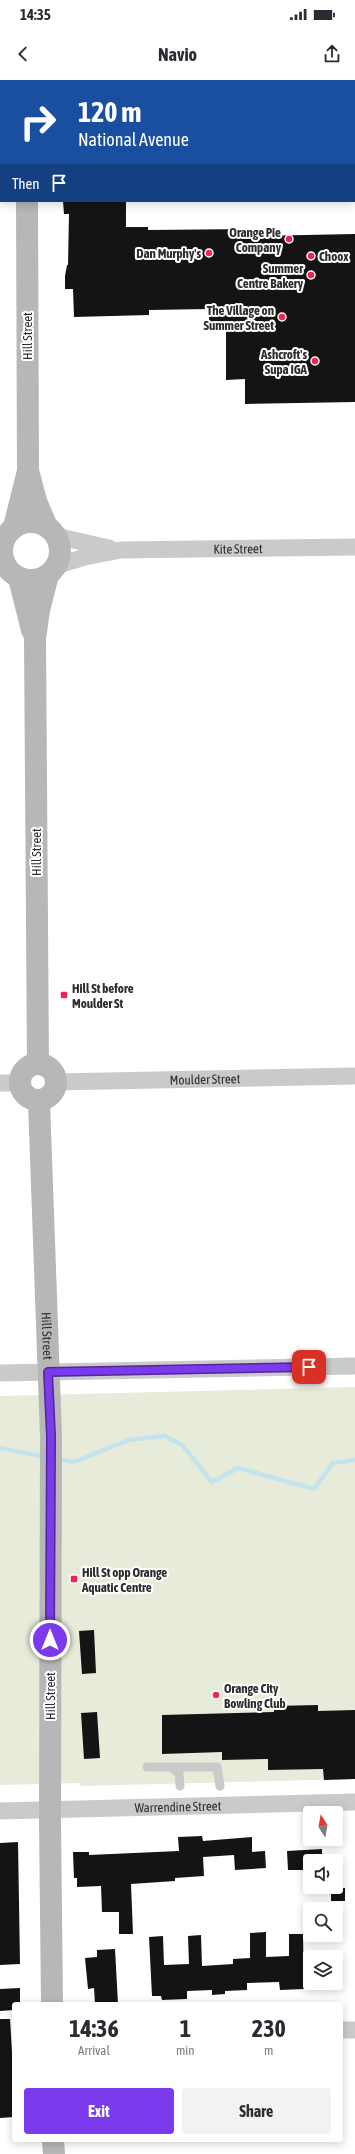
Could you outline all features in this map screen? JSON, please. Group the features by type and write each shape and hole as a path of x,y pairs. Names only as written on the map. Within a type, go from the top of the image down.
{"street":[{"name":"Hill Street","path":"26,202 28,471 36,501 51,532"},
{"name":"Hill Street","path":"6,534 28,471"},
{"path":"30,522 51,532 60,551 52,571 39,580 28,580 8,571 1,553 6,534 30,522"},
{"name":"Kite Street","path":"51,532 121,550"},
{"name":"Kite Street","path":"52,571 85,557 121,550 355,547"},
{"name":"Hill Street","path":"8,571 35,639"},
{"name":"Hill Street","path":"38,1064 35,639 39,610 52,571"},
{"path":"38,1064 48,1068 52,1072 56,1082 53,1093 49,1097 33,1100 10,1083 27,1068 38,1064"},
{"name":"Moulder Street","path":"56,1082 355,1076"},
{"name":"Hill Street","path":"38,1100 50,1448 50,1809 52,2002"},
{"path":"0,1373 355,1366"},
{"name":"Warrendine Street","path":"0,1810 355,1802"},
{"path":"343,2030 355,2030"},
{"path":"53,2142 54,2154"}],"lane":[{"path":"147,1767 217,1767 220,1786"},
{"path":"172,1767 179,1774 180,1786"}],"green space":[{"path":"355,1387 355,1779 80,1786 79,1783 0,1785 0,1396"}],"building":[{"name":"The Village on Summer Street","path":"63,202 126,202 126,227 148,227 148,230 250,229 250,236 355,234 355,402 245,404 245,379 226,380 226,324 209,324 209,309 149,310 149,315 74,317 73,289 65,289 65,276 68,265 69,214 64,214"},
{"path":"94,1630 96,1673 82,1674 79,1631"},
{"path":"318,1705 318,1711 355,1710 355,1779 324,1780 323,1769 268,1770 268,1759 222,1760 222,1752 162,1754 162,1715 274,1712 274,1706"},
{"path":"97,1712 100,1758 84,1759 81,1713"},
{"path":"202,1836 203,1841 252,1837 252,1852 265,1851 266,1868 235,1870 234,1855 203,1857 204,1876 175,1878 175,1881 131,1884 133,1934 119,1934 119,1912 102,1912 101,1886 77,1887 77,1878 74,1878 73,1852 89,1852 89,1855 179,1851 178,1837"},
{"path":"18,1842 20,1964 0,1965 0,1843"},
{"path":"322,1849 322,1854 303,1854 303,1870 288,1870 287,1851"},
{"path":"343,1888 345,1888 345,1901 331,1901 331,1894 343,1894"},
{"path":"266,1932 266,1957 289,1956 289,1934 303,1934 303,1989 280,1990 279,1982 247,1983 247,1990 225,1991 225,1994 212,1995 212,1990 187,1991 187,1999 162,2000 161,1996 152,1996 149,1937 163,1936 164,1965 189,1964 188,1936 201,1935 202,1966 233,1964 233,1959 250,1958 250,1933"},
{"path":"115,1949 118,2002 95,2002 94,1988 88,1989 85,1958 97,1957 97,1950"},
{"path":"20,1988 20,2002 12,2002 12,2010 0,2011 0,1989"},
{"path":"0,2019 10,2019 12,2052 12,2117 0,2118"}],"waterway":[{"path":"57,1459 74,1462 129,1440 165,1436 182,1445 212,1482 238,1468 314,1489 333,1463 355,1460"},
{"path":"0,1448 45,1457"}],"place":[{"name":"Orange Pie Company","path":"289,239"},
{"name":"Dan Murphy's","path":"209,253"},
{"name":"Choox","path":"311,256"},
{"name":"Summer Centre Bakery","path":"311,275"},
{"name":"The Village on Summer Street","path":"282,317"},
{"name":"Ashcroft's Supa IGA","path":"315,361"},
{"name":"Hill St before Moulder St","path":"64,995"},
{"name":"Hill St opp Orange Aquatic Centre","path":"74,1579"},
{"name":"Orange City Bowling Club","path":"216,1695"}],"route":[{"path":"50,1640 51,1436 48,1372 309,1367"}]}
